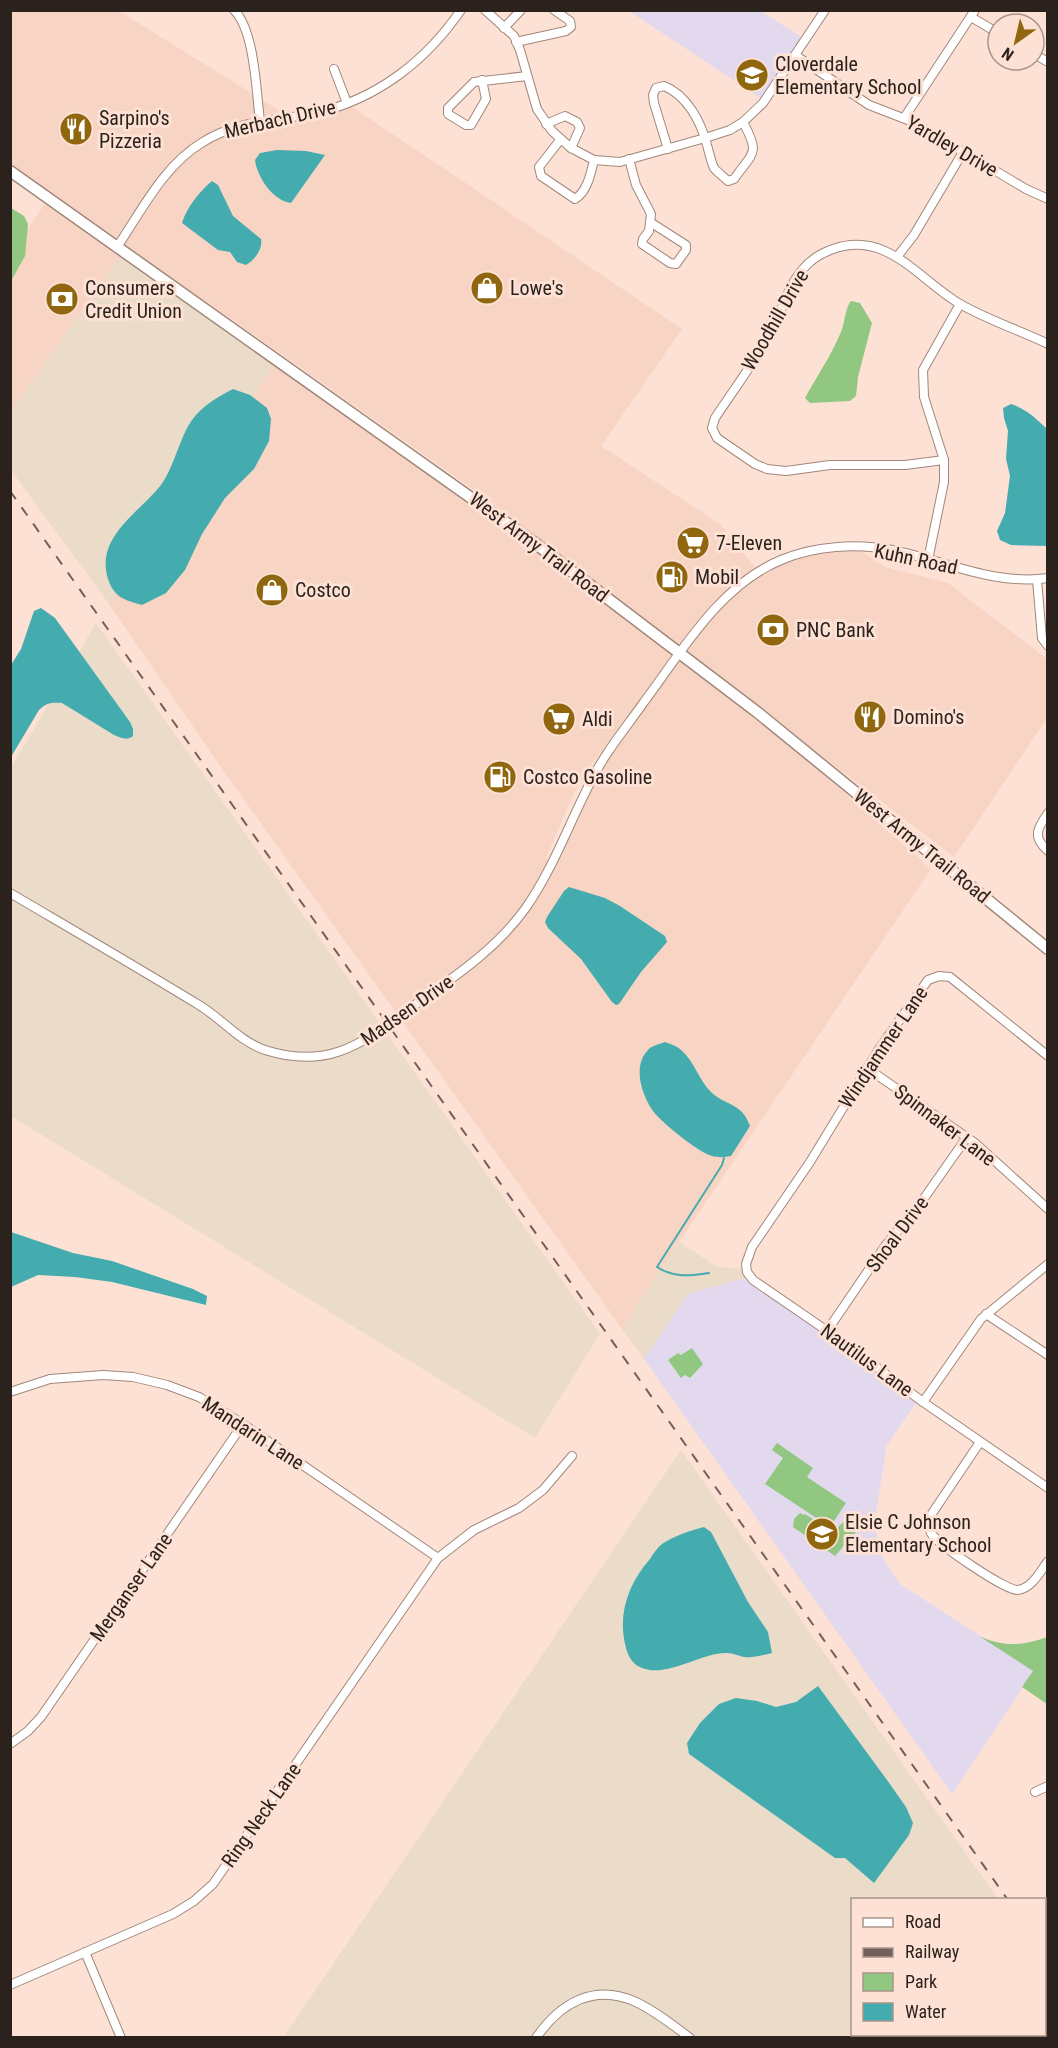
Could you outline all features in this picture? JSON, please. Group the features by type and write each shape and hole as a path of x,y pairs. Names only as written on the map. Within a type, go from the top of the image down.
{"main road":[{"name":"West Army Trail Road","path":"10,171 532,541 757,712 1047,949"}],"street":[{"path":"234,10 244,24 250,43 260,120"},
{"name":"Merbach Drive","path":"117,247 165,176 186,154 217,134 260,120 317,112 347,104 374,92 408,69 443,36 461,10"},
{"path":"485,10 514,36 537,109 560,140 594,160 620,162 705,138 729,130 743,122 763,103 825,10"},
{"path":"504,28 521,10"},
{"path":"516,42 571,27 570,21 554,10"},
{"path":"904,118 973,14 986,24"},
{"name":"Yardley Drive","path":"795,55 869,105 904,118 1047,199"},
{"path":"334,69 347,104"},
{"path":"482,80 486,99 471,125 466,125 448,114 448,108 474,82 482,80 527,76"},
{"path":"668,148 653,95 656,88 664,86 680,96 693,111 705,138 714,168 728,181 734,179 753,151 754,142 743,122"},
{"path":"546,124 565,116 577,122 580,128 571,148"},
{"path":"560,140 538,171 541,176 574,199 579,196 590,176 594,160"},
{"path":"897,257 914,235 963,152"},
{"path":"629,159 640,193 651,214 650,222 649,231 642,244 670,263 676,264 686,250 686,245 650,222"},
{"name":"Woodhill Drive","path":"944,460 905,465 830,465 786,471 767,469 755,464 717,438 712,428 715,418 769,336 794,282 808,264 825,252 853,243 887,250 960,304 1047,344"},
{"path":"928,560 944,482 944,460 924,397 923,370 960,304"},
{"name":"Kuhn Road","path":"680,654 716,608 737,587 779,560 809,550 849,547 890,549 985,575 1036,580 1047,578"},
{"path":"1036,580 1042,638 1047,646"},
{"name":"Madsen Drive","path":"10,893 204,1008 240,1037 261,1049 289,1056 311,1057 352,1048 471,965 509,929 529,904 540,885 595,773 680,654"},
{"path":"1047,813 1039,828 1038,837 1047,851"},
{"name":"Windjammer Lane","path":"778,1209 810,1162 867,1068 923,984 928,980 944,976 956,981 1047,1056"},
{"name":"Spinnaker Lane","path":"867,1068 967,1137 1047,1209"},
{"name":"Shoal Drive","path":"827,1331 885,1246 920,1204 967,1137"},
{"name":"Nautilus Lane","path":"778,1209 748,1255 747,1272 753,1280 1047,1488"},
{"path":"923,1402 975,1325 1047,1264"},
{"path":"986,1314 1047,1355"},
{"name":"Mandarin Lane","path":"10,1392 50,1379 98,1375 133,1377 167,1385 199,1397 243,1424 438,1558"},
{"name":"Merganser Lane","path":"10,1744 28,1731 41,1717 243,1424"},
{"path":"980,1442 931,1515 929,1527 932,1534 941,1543 1001,1585 1013,1590 1022,1589 1031,1584 1047,1561"},
{"name":"Ring Neck Lane","path":"10,1985 172,1914 194,1901 213,1884 438,1558 474,1530 519,1508 543,1490 572,1456"},
{"path":"1035,1792 1047,1786"},
{"path":"85,1952 121,2037"},
{"path":"536,2037 549,2020 572,2002 607,1995 635,2001 690,2037"}],"shaded area":[{"path":"11,11 119,11 285,114 250,120 215,131 186,149 162,172 116,241 11,167"},
{"name":"Cloverdale Elementary School","path":"629,11 761,11 803,38 762,99"},
{"path":"351,106 682,329 601,446 720,524 756,568 804,546 847,542 885,567 948,583 1047,659 1047,718 954,857 484,497 123,245 171,175 189,156 215,139 260,125 316,116"},
{"path":"46,202 121,254 11,413 11,254"},
{"path":"121,254 276,363 109,604 11,470 10,413"},
{"path":"276,363 528,543 675,654 588,769 573,795 546,858 551,860 586,785 680,659 773,730 931,869 622,1329 225,773 109,604"},
{"path":"96,623 600,1334 535,1438 11,1116 11,768"},
{"path":"679,1242 717,1267 741,1268 745,1278 688,1294 644,1359 622,1329"},
{"name":"Elsie C Johnson Elementary School","path":"745,1278 916,1403 887,1445 874,1525 883,1558 900,1584 1034,1671 952,1794 644,1359 688,1294"},
{"path":"681,1450 997,1898 851,1898 851,2036 1046,2036 1046,1968 1047,1970 1047,2037 283,2038"}],"green space":[{"path":"11,208 24,216 28,224 25,256 11,281"},
{"path":"851,301 860,303 872,323 858,377 856,396 850,401 810,403 805,398 837,341"},
{"path":"692,1348 703,1364 690,1378 685,1375 681,1378 668,1360"},
{"path":"777,1443 813,1468 807,1477 846,1503 830,1527 765,1484 783,1458 772,1450"},
{"path":"800,1513 829,1530 831,1535 843,1522 856,1532 835,1556 793,1527 794,1519"},
{"path":"979,1636 1005,1644 1030,1642 1047,1637 1047,1704 1022,1687 1033,1671"}],"water":[{"path":"277,150 306,151 325,155 291,203 272,193 256,167 255,160 260,153"},
{"path":"212,181 218,185 233,216 261,239 261,247 257,254 246,265 237,262 230,252 218,250 182,223 194,200"},
{"path":"233,389 250,395 267,408 271,419 269,441 254,469 225,498 202,534 185,570 166,593 142,605 125,599 113,590 108,579 106,564 113,538 161,485 196,415 213,400"},
{"path":"1011,404 1030,414 1047,429 1047,546 1011,545 1000,540 997,531 1005,513 1010,476 1006,459 1008,431 1003,408"},
{"path":"41,608 55,618 130,722 133,729 131,738 117,736 62,703 52,703 39,710 11,757 11,665 21,649 34,611"},
{"path":"569,887 605,898 665,936 667,942 641,972 619,1004 612,1002 581,959 548,928 545,922 564,891"},
{"path":"665,1042 681,1050 712,1093 738,1109 747,1119 750,1126 731,1156 715,1157 698,1149 664,1123 653,1111 642,1089 640,1064 649,1049"},
{"path":"11,1232 73,1253 112,1261 193,1289 207,1296 206,1305 112,1282 75,1277 38,1275 11,1287"},
{"path":"704,1527 711,1532 748,1602 768,1632 772,1653 747,1657 729,1653 717,1654 663,1670 639,1667 628,1654 624,1636 624,1612 630,1589 642,1569 662,1544"},
{"path":"818,1686 906,1807 913,1823 909,1835 874,1883 845,1858 835,1858 689,1754 687,1743 700,1723 719,1704 736,1698 776,1707 796,1702"}],"waterway":[{"path":"709,1273 676,1275 657,1267 722,1165 724,1158"}],"railway":[{"path":"10,491 1007,1898"}],"place":[{"name":"Cloverdale Elementary School","path":"752,75"},
{"name":"Sarpino's Pizzeria","path":"76,129"},
{"name":"Lowe's","path":"487,288"},
{"name":"Consumers Credit Union","path":"62,299"},
{"name":"7-Eleven","path":"693,543"},
{"name":"Mobil","path":"672,577"},
{"name":"Costco","path":"272,590"},
{"name":"PNC Bank","path":"773,630"},
{"name":"Domino's","path":"870,717"},
{"name":"Aldi","path":"559,719"},
{"name":"Costco Gasoline","path":"500,777"},
{"name":"Elsie C Johnson Elementary School","path":"822,1534"}]}
